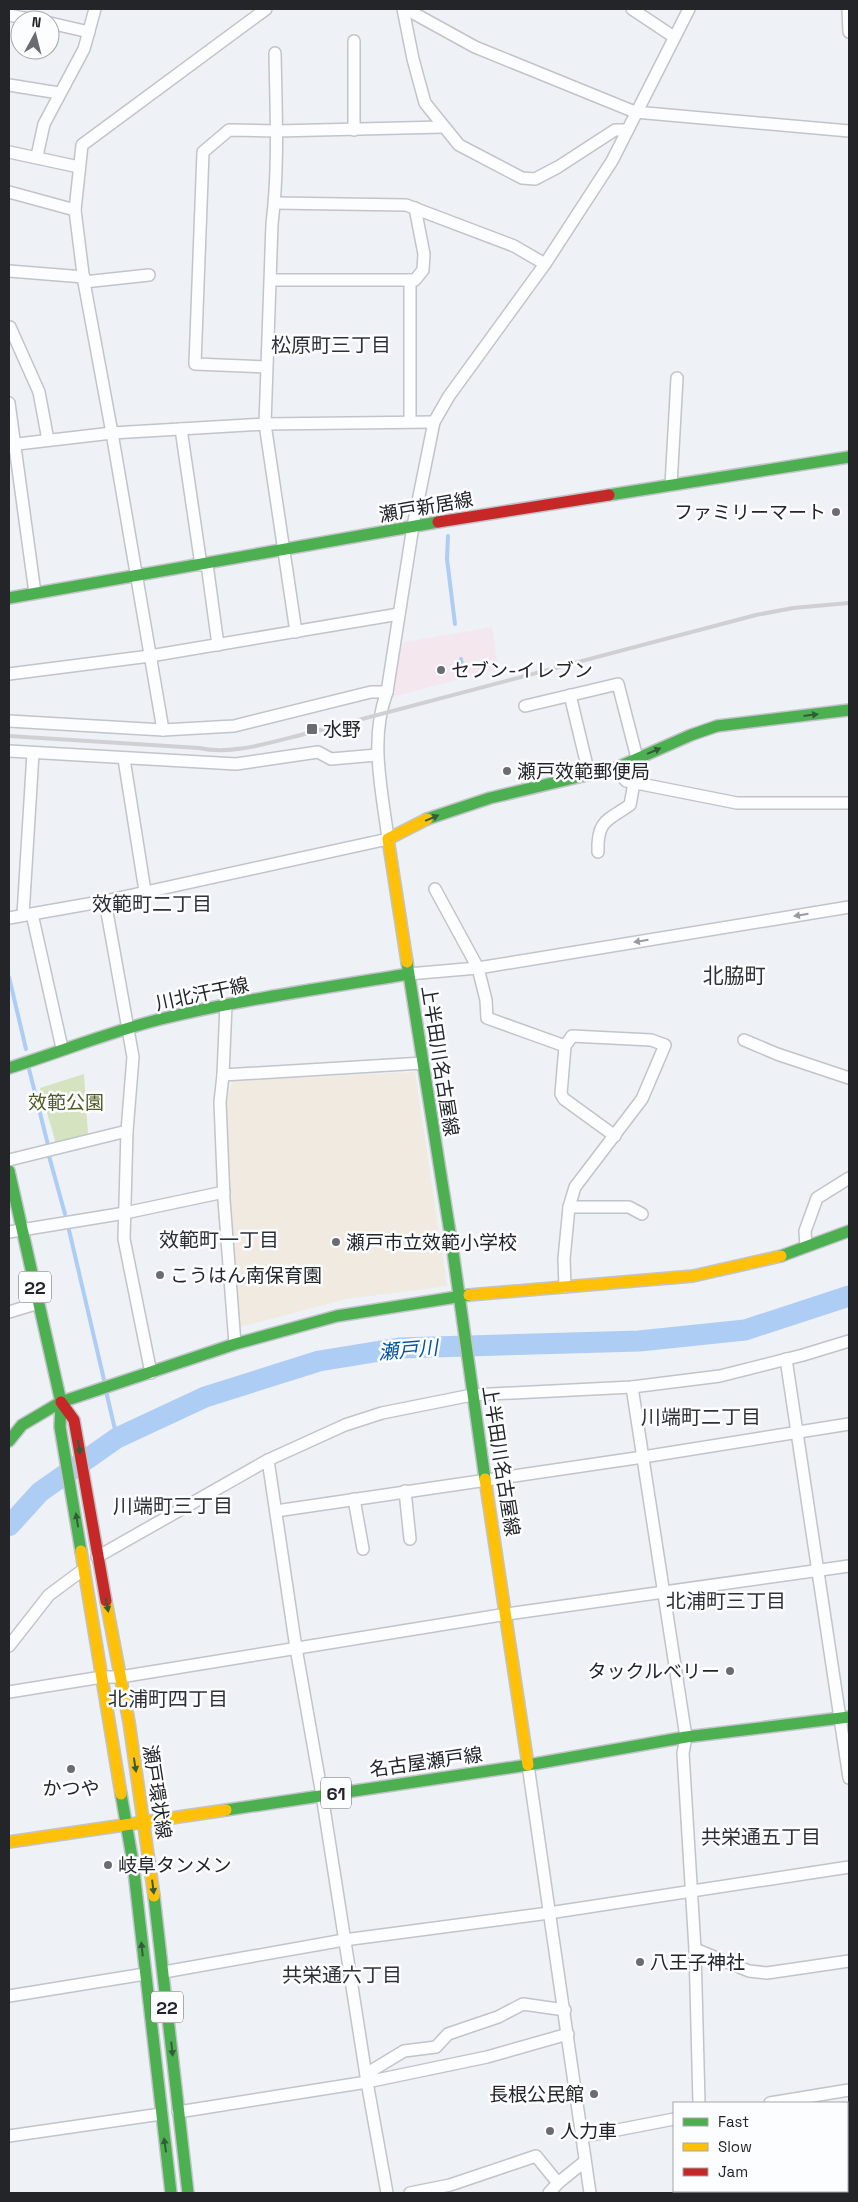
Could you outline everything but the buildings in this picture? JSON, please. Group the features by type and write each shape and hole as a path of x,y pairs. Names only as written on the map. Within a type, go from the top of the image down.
{"main road":[{"name":"瀬戸新居線","path":"9,598 135,574 204,564 414,526 849,457"},
{"path":"388,839 399,832 448,811 482,800 615,768 700,730 717,726 849,710"},
{"name":"上半田川名古屋線","path":"388,839 460,1296 472,1395 507,1614 528,1765"},
{"name":"川北汗干線","path":"9,1068 62,1048 128,1028 226,1005 408,974"},
{"name":"瀬戸環状線","path":"9,1171 61,1402 60,1427 127,1824 171,2193"},
{"path":"9,1441 22,1424 61,1402 236,1344 337,1316 460,1296 693,1276 773,1259 849,1231"},
{"name":"瀬戸環状線","path":"61,1402 74,1420 144,1822 164,1972 188,2193"},
{"name":"名古屋瀬戸線","path":"9,1842 528,1765 686,1738 845,1718"}],"street":[{"path":"37,156 44,124 84,49 95,9"},
{"path":"163,730 84,280 75,210 82,145 263,9"},
{"path":"405,9 475,47 635,112 849,131"},
{"path":"405,9 413,59 425,103 443,127 460,145 522,178 535,179 558,167 615,130 626,130"},
{"path":"632,9 674,36"},
{"path":"9,918 105,901 388,839 377,755 381,706 387,692 414,526 434,422 449,396 545,264 612,160 689,9"},
{"path":"848,9 849,32"},
{"path":"60,25 89,32"},
{"path":"354,41 354,130"},
{"path":"275,53 277,132 275,203 264,424 296,632"},
{"path":"9,85 59,93"},
{"path":"266,367 195,364 203,152 230,130 277,132 443,127"},
{"path":"9,152 37,156 79,167"},
{"path":"9,192 75,210"},
{"path":"275,203 406,205 514,246 545,264"},
{"path":"271,280 415,280 423,270 424,254 415,208"},
{"path":"9,271 84,280 149,275"},
{"path":"410,280 410,421"},
{"path":"9,328 39,392 48,440"},
{"path":"671,485 677,378"},
{"path":"9,403 11,444 35,593"},
{"path":"11,444 112,433 264,424 434,422"},
{"path":"180,429 218,645"},
{"path":"9,674 150,656 399,614"},
{"path":"525,706 618,684 637,758"},
{"path":"9,722 163,730 234,726 371,692 387,692"},
{"path":"570,695 589,774"},
{"path":"9,752 236,764 318,752 331,759 377,755"},
{"path":"33,753 27,915 62,1048"},
{"path":"124,759 145,891"},
{"path":"615,768 626,781 738,804 849,803"},
{"path":"598,852 598,835 602,825 630,804 634,783"},
{"path":"435,889 478,968 486,1000 487,1018 565,1046"},
{"path":"105,901 133,1057 127,1131 124,1240 152,1373"},
{"path":"408,974 478,968 849,907"},
{"path":"226,1005 220,1102 224,1192 236,1344"},
{"path":"564,1287 564,1259 569,1207 575,1187 615,1136 642,1099 665,1046 651,1040 572,1036 565,1046 561,1094 564,1099 615,1136"},
{"path":"744,1040 777,1054 849,1078"},
{"path":"223,1075 423,1063"},
{"path":"9,1160 127,1131"},
{"path":"806,1246 805,1231 817,1198 849,1178"},
{"path":"9,1232 125,1213 224,1192"},
{"path":"569,1207 629,1207 642,1214"},
{"path":"9,1312 39,1303"},
{"path":"97,1558 268,1460 345,1425 382,1413 472,1395 632,1387 720,1376 849,1341"},
{"path":"786,1359 819,1570 845,1718 849,1778"},
{"path":"632,1387 686,1738 683,1753 695,1949 699,2102"},
{"path":"276,1510 643,1457 849,1424"},
{"path":"268,1460 296,1648 322,1796 386,2193"},
{"path":"405,1491 410,1539"},
{"path":"354,1499 362,1549"},
{"path":"9,1692 102,1677 120,1677 507,1614 849,1566"},
{"path":"9,1646 49,1595 84,1568"},
{"path":"528,1765 590,2193"},
{"path":"164,1972 344,1940 549,1913 849,1867"},
{"path":"695,1949 749,1971 767,1973 849,1961"},
{"path":"9,1996 145,1974"},
{"path":"366,2078 404,2051 436,2047 448,2034 498,2017 523,2004 565,2010"},
{"path":"178,2112 487,2057 568,2034"},
{"path":"776,2102 849,2090"},
{"path":"822,2094 831,2102"},
{"path":"9,2136 161,2114"},
{"path":"581,2137 673,2119"},
{"path":"410,2193 450,2185 536,2156 558,2183"},
{"path":"549,2193 558,2183 584,2162"}],"shaded area":[{"path":"492,627 498,669 392,697 400,646 405,642"},
{"name":"瀬戸市立效範小学校","path":"415,1072 447,1286 346,1299 240,1327 228,1198 225,1103 233,1081"}],"green space":[{"name":"效範公園","path":"84,1074 88,1135 56,1144 40,1088"}],"waterway":[{"path":"448,536 447,559 455,624"},
{"path":"461,659 464,677"},
{"path":"9,977 26,1049"},
{"path":"29,1069 48,1145"},
{"path":"49,1156 65,1214"},
{"path":"69,1230 105,1384"},
{"name":"瀬戸川","path":"9,1526 40,1492 117,1438 205,1397 319,1361 399,1348 639,1341 745,1330 849,1296"},
{"path":"106,1391 117,1438"}],"railway":[{"path":"9,736 213,750 241,749 271,743 756,615 793,608 849,603"}],"traffic: fast":[{"path":"609,495 849,457"},
{"path":"9,598 438,522"},
{"path":"427,819 490,798 616,768 691,735 717,726 849,710"},
{"path":"407,962 452,1245 485,1479"},
{"path":"9,1068 161,1019 253,1000 408,974"},
{"path":"9,1171 61,1402 60,1427 81,1551"},
{"path":"781,1256 849,1231"},
{"path":"9,1441 22,1425 61,1402 235,1344 337,1316 469,1295"},
{"path":"226,1810 528,1765 686,1737 849,1717"},
{"path":"121,1794 133,1863 171,2193"},
{"path":"154,1896 188,2193"}],"traffic: slow":[{"path":"407,962 388,839 427,819"},
{"path":"469,1295 693,1276 781,1256"},
{"path":"485,1479 528,1765"},
{"path":"81,1551 121,1794"},
{"path":"106,1601 129,1722 154,1896"},
{"path":"9,1842 226,1810"}],"traffic: jam":[{"path":"438,522 609,495"},
{"path":"61,1402 74,1420 106,1601"}],"place":[{"name":"ファミリーマート","path":"836,512"},
{"name":"セブン-イレブン","path":"441,670"},
{"name":"水野","path":"312,729"},
{"name":"瀬戸效範郵便局","path":"507,771"},
{"name":"瀬戸市立效範小学校","path":"336,1242"},
{"name":"こうはん南保育園","path":"160,1275"},
{"name":"タックルベリー","path":"730,1671"},
{"name":"かつや","path":"71,1769"},
{"name":"岐阜タンメン","path":"108,1865"},
{"name":"八王子神社","path":"640,1962"},
{"name":"長根公民館","path":"594,2094"},
{"name":"人力車","path":"550,2131"}],"district":[{"name":"松原町三丁目","path":"331,345"},
{"name":"效範町二丁目","path":"152,904"},
{"name":"北脇町","path":"734,975"},
{"name":"效範町一丁目","path":"219,1240"},
{"name":"川端町二丁目","path":"701,1417"},
{"name":"川端町三丁目","path":"173,1506"},
{"name":"北浦町三丁目","path":"726,1601"},
{"name":"北浦町四丁目","path":"168,1699"},
{"name":"共栄通五丁目","path":"761,1837"},
{"name":"共栄通六丁目","path":"342,1975"}]}
